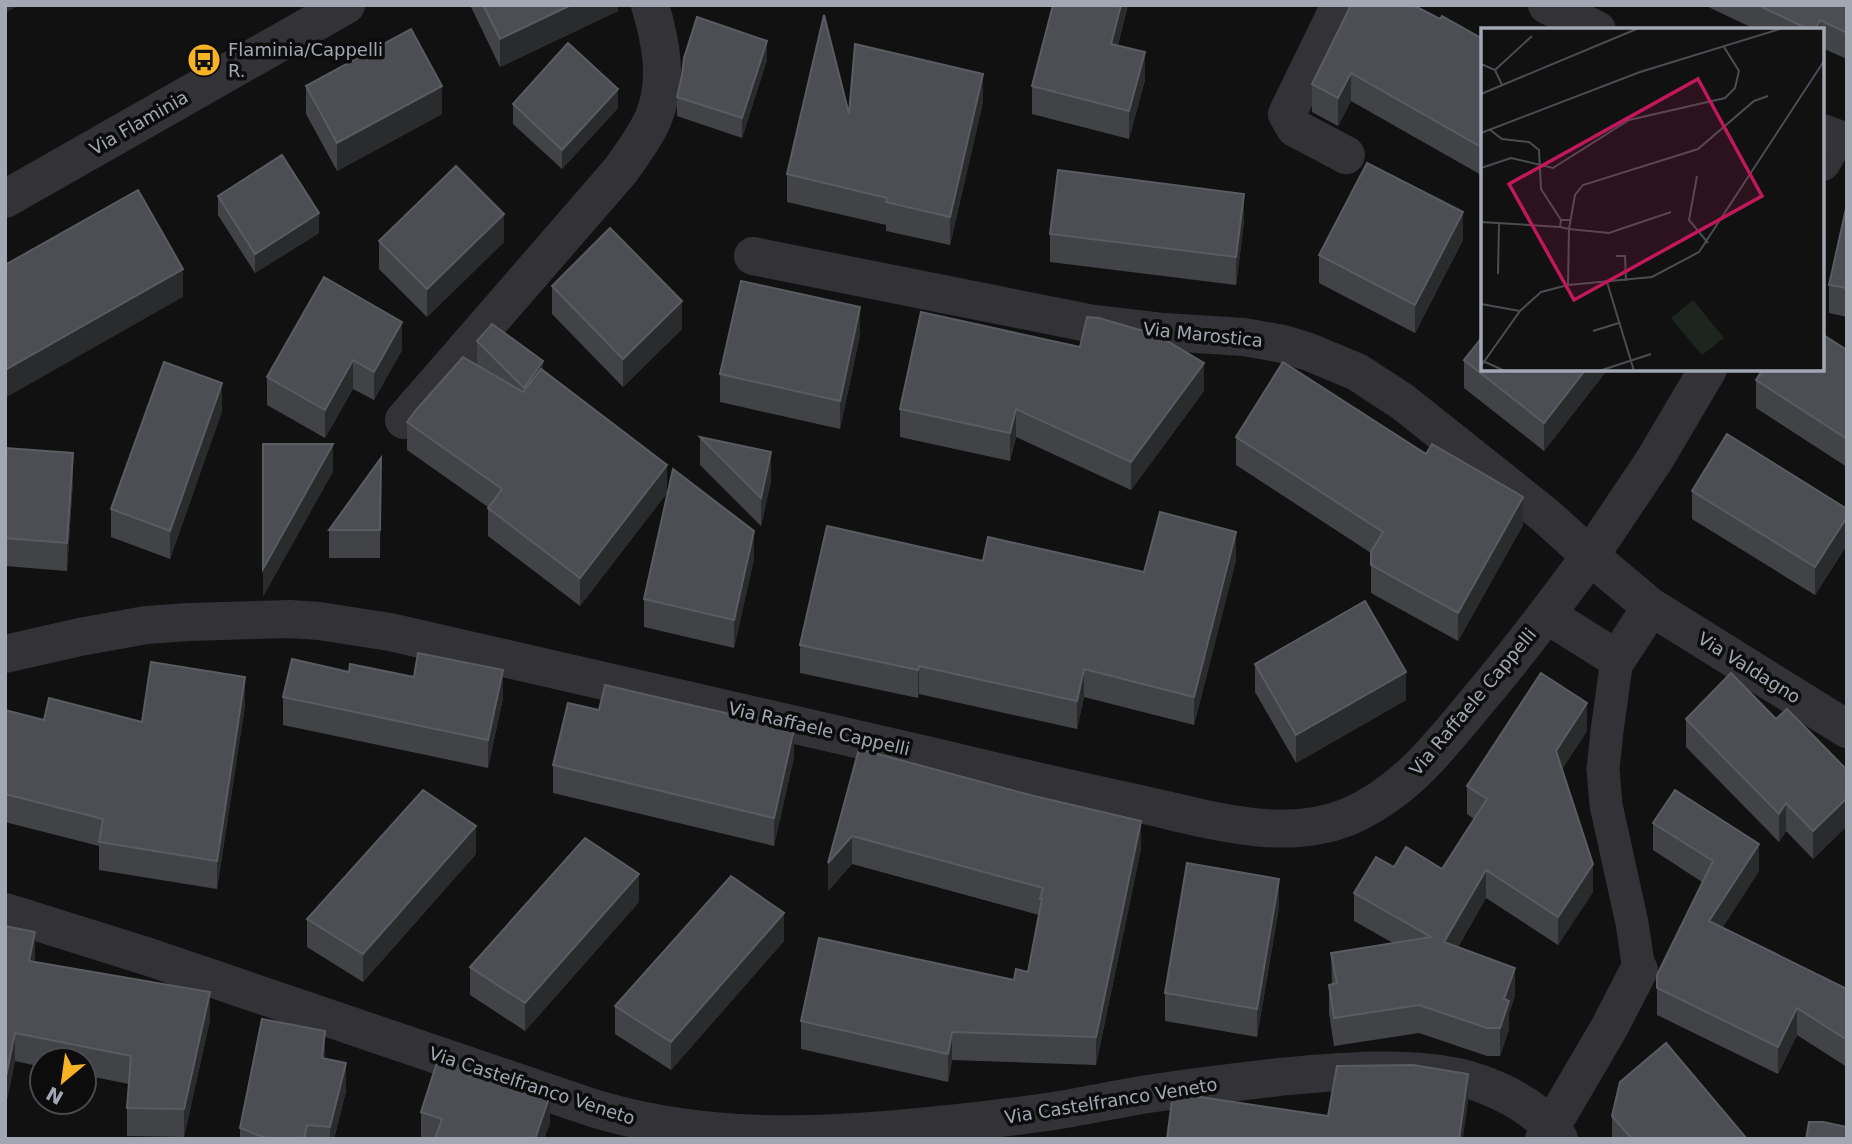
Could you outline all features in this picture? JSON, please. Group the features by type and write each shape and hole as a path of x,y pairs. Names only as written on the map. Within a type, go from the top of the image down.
{"street":[{"name":"Via Flaminia","path":"5,199 346,5"},
{"path":"404,420 621,170 653,119 660,98 663,75 662,53 650,5"},
{"path":"1340,5 1287,114 1294,128 1346,155"},
{"path":"1547,5 1593,28"},
{"name":"Via Marostica","path":"753,256 1088,323 1244,337 1309,352 1357,372 1403,402 1536,508 1651,607"},
{"path":"1590,556 1655,459 1707,371"},
{"name":"Via Raffaele Cappelli","path":"5,654 146,625 270,619 319,621 390,632 615,681 1196,817 1248,827 1284,829 1313,827 1338,820 1374,804 1406,781 1515,657 1590,556"},
{"path":"1551,1135 1639,970 1632,923 1612,839 1603,769 1617,659 1651,607"},
{"name":"Via Valdagno","path":"1651,607 1847,729"},
{"path":"1547,614 1617,659"},
{"name":"Via Castelfranco Veneto","path":"5,912 149,957 593,1108 638,1121 687,1129 800,1134 887,1130 1005,1118 1260,1079 1407,1071 1476,1082 1519,1102 1539,1115 1551,1135"}],"building":[{"path":"483,5 571,5 500,39"},
{"path":"1053,5 1121,5 1111,44 1145,52 1129,111 1032,86"},
{"path":"1351,5 1413,5 1440,19 1442,16 1481,38 1481,147 1351,73 1338,98 1312,84"},
{"path":"1758,5 1847,5 1847,33 1820,20 1816,28 1806,28"},
{"path":"824,15 849,114 855,44 983,74 950,217 886,202 887,198 787,174"},
{"path":"697,17 767,41 742,118 677,97 684,58"},
{"path":"411,29 442,86 337,143 306,86"},
{"path":"568,43 618,89 562,150 513,104"},
{"path":"282,155 319,213 255,254 218,196"},
{"path":"1367,163 1463,212 1415,305 1319,255"},
{"path":"456,166 504,214 427,289 379,241"},
{"path":"1058,170 1244,194 1236,257 1050,234"},
{"path":"138,190 183,269 5,370 5,265"},
{"path":"1847,204 1847,288 1829,285"},
{"path":"610,228 682,301 623,359 552,286"},
{"path":"324,277 402,322 374,372 353,360 325,410 267,377"},
{"path":"741,281 860,307 840,401 720,374"},
{"path":"921,312 1080,347 1087,317 1099,318 1157,335 1204,363 1131,462 1016,409 1010,433 900,409"},
{"path":"492,324 543,361 524,388 477,341"},
{"path":"1824,335 1847,350 1847,439 1756,380 1762,371 1824,371"},
{"path":"1481,339 1481,371 1584,371 1544,423 1464,360"},
{"path":"463,357 523,392 541,369 667,465 580,578 488,508 502,489 407,422"},
{"path":"164,362 222,383 170,531 111,509"},
{"path":"1283,362 1426,454 1432,444 1523,497 1458,613 1371,565 1371,552 1383,532 1236,437"},
{"path":"1727,434 1847,509 1847,517 1815,567 1692,491"},
{"path":"700,437 771,452 761,498"},
{"path":"263,444 333,444 263,569"},
{"path":"5,448 73,453 67,543 5,538"},
{"path":"381,458 380,530 329,530"},
{"path":"673,469 754,531 734,620 644,599"},
{"path":"1160,512 1236,532 1194,697 1084,669 1077,701 919,666 918,670 800,645 827,526 983,561 988,537 1144,572"},
{"path":"1365,601 1406,672 1296,735 1255,664"},
{"path":"418,653 503,670 488,740 283,697 292,659 349,672 350,664 414,677"},
{"path":"151,662 245,677 217,861 99,842 103,819 5,794 5,710 44,720 49,698 142,722"},
{"path":"1541,673 1587,703 1556,751 1593,864 1558,917 1486,870 1444,942 1515,968 1504,999 1509,1001 1500,1028 1487,1028 1419,1005 1334,1018 1329,985 1337,983 1331,953 1431,937 1354,893 1376,857 1394,867 1406,847 1442,869 1487,799 1467,786"},
{"path":"1731,673 1776,719 1787,709 1847,770 1847,798 1813,831 1786,803 1779,814 1686,719"},
{"path":"605,685 794,729 774,818 553,765 568,703 599,710"},
{"path":"859,749 1034,796 1141,821 1096,1037 952,1032 948,1054 801,1021 819,938 1014,980 1016,969 1028,972 1043,888 852,836 828,863"},
{"path":"423,790 476,826 363,954 307,919"},
{"path":"1675,790 1759,844 1709,921 1847,989 1847,1040 1797,1008 1778,1047 1657,988 1657,975 1713,861 1653,823"},
{"path":"585,838 639,874 525,1003 470,967"},
{"path":"1187,863 1279,879 1257,1009 1165,993"},
{"path":"731,876 784,913 671,1042 615,1006"},
{"path":"5,926 35,932 29,961 210,992 184,1109 127,1108 131,1056 98,1049 98,1046 81,1046 15,1033 5,1081"},
{"path":"262,1019 325,1031 322,1058 346,1063 330,1127 307,1125 304,1139 268,1139 240,1128"},
{"path":"1666,1043 1747,1139 1632,1139 1612,1116 1620,1082"},
{"path":"438,1059 550,1095 535,1139 435,1139 442,1119 421,1112"},
{"path":"1413,1065 1468,1074 1459,1139 1167,1139 1173,1093 1328,1116 1337,1066"},
{"path":"1809,1122 1847,1127 1847,1139 1806,1139"}],"place":[{"name":"Flaminia/Cappelli R.","path":"204,60"}]}
